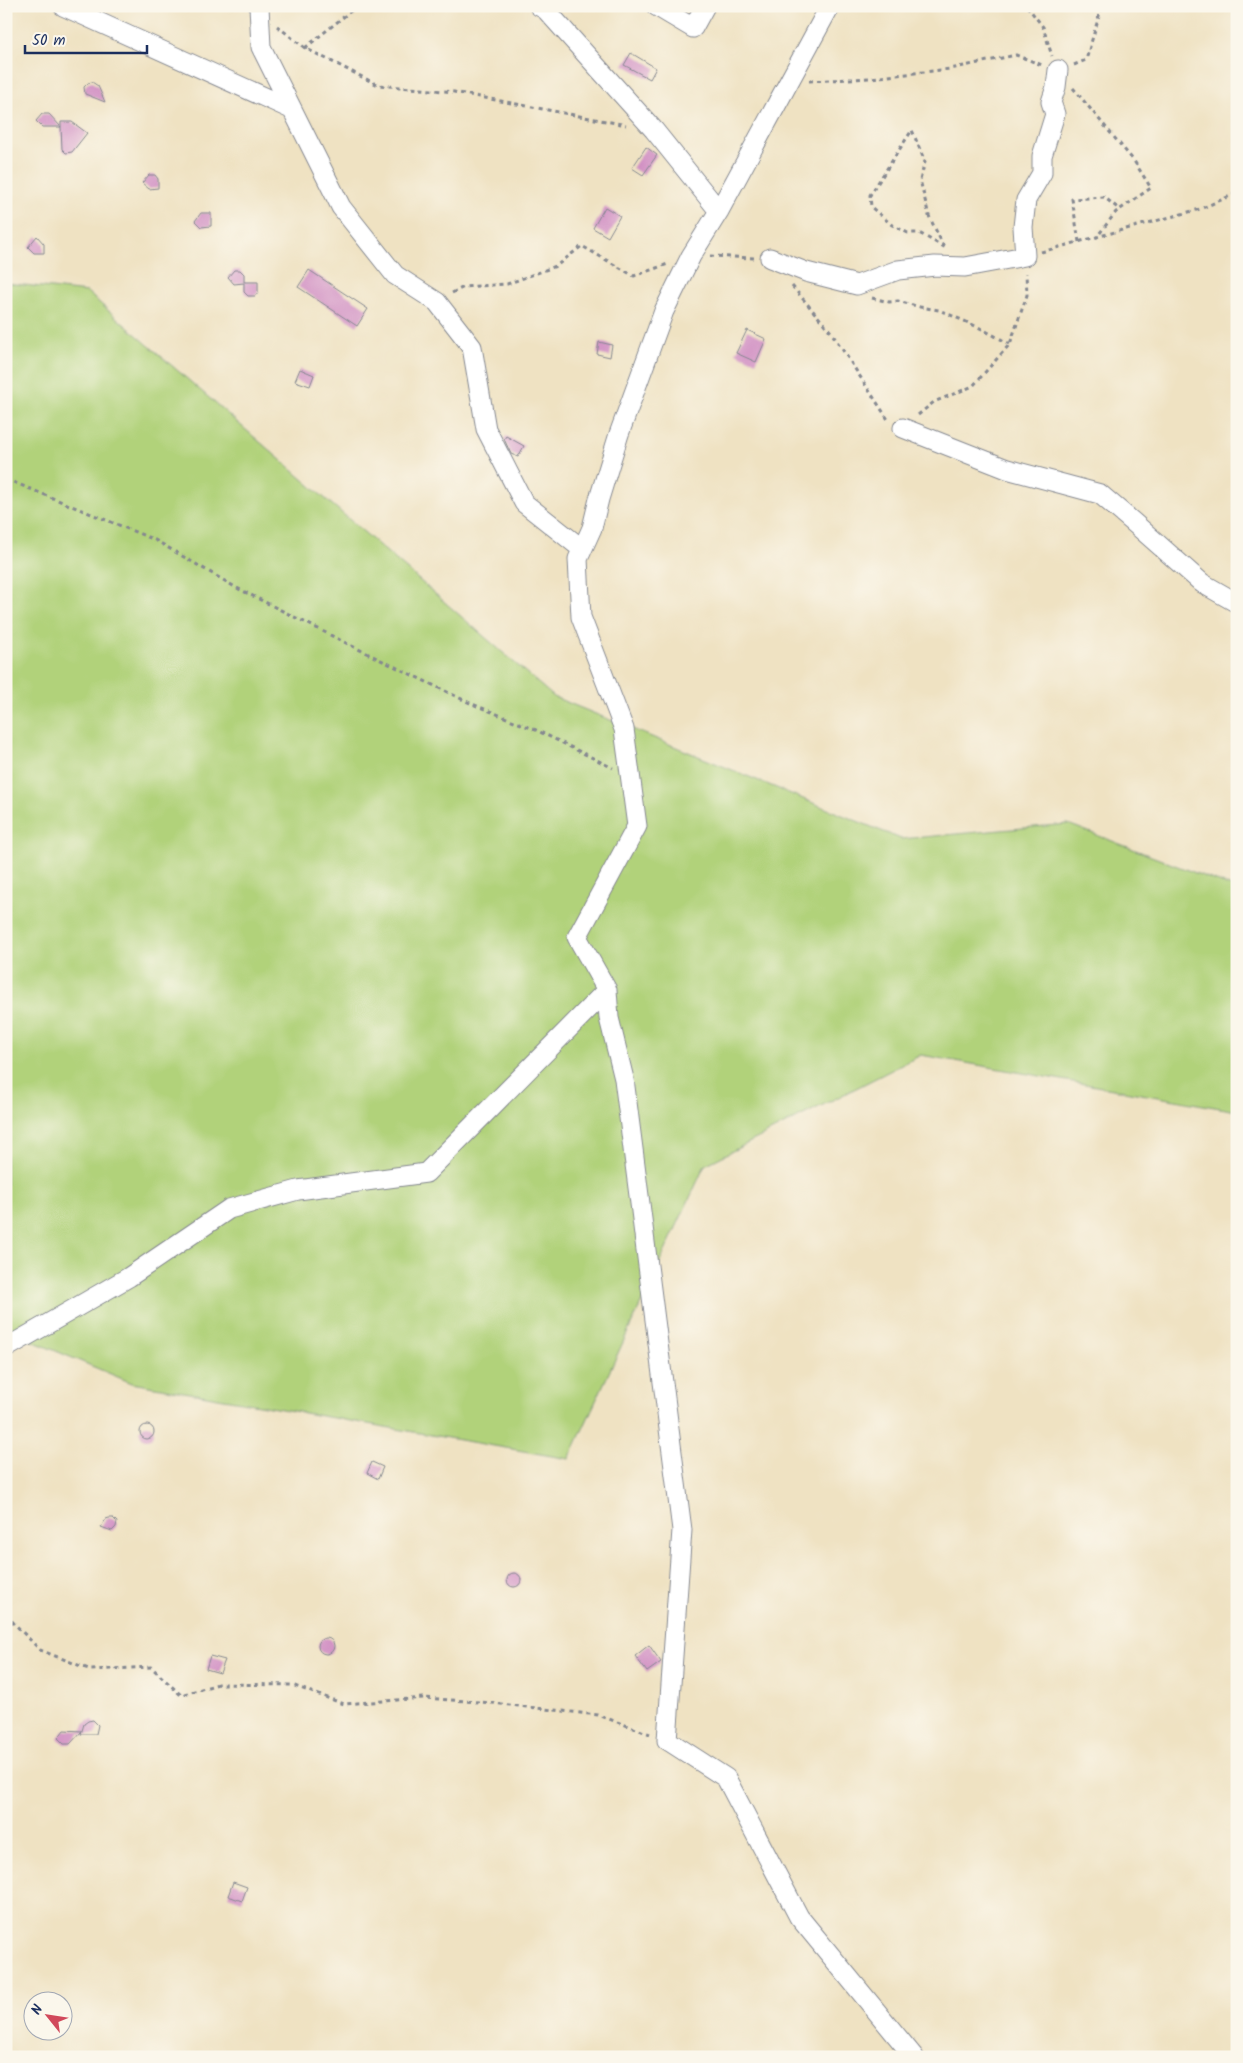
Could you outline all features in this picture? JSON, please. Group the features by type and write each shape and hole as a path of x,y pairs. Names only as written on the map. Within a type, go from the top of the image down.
{"street":[{"path":"63,6 291,109"},
{"path":"539,6 546,10 654,130 719,211"},
{"path":"656,6 693,28 705,6"},
{"path":"830,6 719,211 691,256 664,311 636,383 598,499 592,528 578,559 581,617 624,729 632,777 637,826 577,937 607,990 609,1018 624,1079 682,1530 667,1740 726,1778 799,1917 914,2057"},
{"path":"258,9 261,46 341,207 396,274 437,302 472,347 486,429 524,503 582,549"},
{"path":"770,258 806,272 856,285 898,270 935,266 971,266 1025,256 1023,227 1026,200 1042,173 1042,156 1055,114 1051,102 1056,87 1058,70"},
{"path":"903,428 1007,468 1100,494 1202,583 1237,603"},
{"path":"6,1348 129,1277 229,1209 298,1190 426,1173 607,990"}],"path":[{"path":"305,48 357,6"},
{"path":"1026,6 1043,27 1058,70 1134,161 1151,188 1119,209 1100,230 1096,238"},
{"path":"791,77 802,81 871,78 950,69 1016,55 1058,70 1086,60 1102,6"},
{"path":"1163,6 1178,6"},
{"path":"258,9 305,48 378,85 454,92 654,130"},
{"path":"944,247 929,216 920,180 925,162 912,130 870,195 871,207 892,225 908,233 919,233 944,247 971,266"},
{"path":"788,280 831,332 892,425 903,428 934,402 973,386 1010,344 1027,295 1025,256 1200,209 1237,193"},
{"path":"1079,242 1072,199 1104,197 1119,209"},
{"path":"437,302 464,286 507,284 556,266 582,246 634,276 691,256 770,258"},
{"path":"871,297 939,310 978,327 1010,344"},
{"path":"6,479 155,540 235,587 352,646 470,703 536,730 632,777"},
{"path":"6,1615 40,1650 91,1670 151,1667 181,1695 218,1684 292,1685 344,1704 424,1698 492,1703 598,1715 667,1740"}],"green space":[{"path":"6,283 87,292 554,697 901,839 1068,824 1237,889 1237,1111 921,1055 705,1165 569,1459 132,1383 6,1330"}],"building":[{"path":"631,53 656,68 650,79 624,65"},
{"path":"92,82 98,86 105,102 85,94 84,87"},
{"path":"42,114 49,114 61,127 42,127 36,121"},
{"path":"61,122 72,122 87,133 72,152 66,153 62,149"},
{"path":"646,147 657,155 643,175 632,168"},
{"path":"149,175 155,175 158,179 158,188 149,189 142,183"},
{"path":"605,207 620,216 608,237 593,228"},
{"path":"201,213 211,213 211,226 201,227 195,221"},
{"path":"37,236 44,244 44,253 34,253 28,247"},
{"path":"234,270 240,270 244,274 244,282 258,282 258,292 255,296 248,296 244,292 244,283 234,284 228,277"},
{"path":"309,270 368,309 357,326 298,287"},
{"path":"747,330 766,339 756,362 736,353"},
{"path":"599,342 612,345 610,357 597,354"},
{"path":"300,369 314,375 310,386 295,381"},
{"path":"506,436 524,446 518,457 511,454 504,439"},
{"path":"144,1425 150,1425 154,1432 150,1439 144,1439 140,1435 140,1429"},
{"path":"372,1462 383,1467 378,1479 367,1473"},
{"path":"113,1518 117,1522 116,1527 112,1531 101,1527 106,1519"},
{"path":"514,1573 519,1575 521,1580 519,1585 514,1587 509,1585 507,1580 509,1575"},
{"path":"326,1638 334,1646 326,1654 318,1646"},
{"path":"649,1645 661,1662 647,1672 635,1656"},
{"path":"210,1656 225,1660 220,1673 206,1669"},
{"path":"93,1720 98,1725 96,1734 81,1734 84,1724"},
{"path":"64,1730 82,1731 70,1744 64,1744 58,1738"},
{"path":"233,1882 247,1887 242,1901 228,1896"}]}
